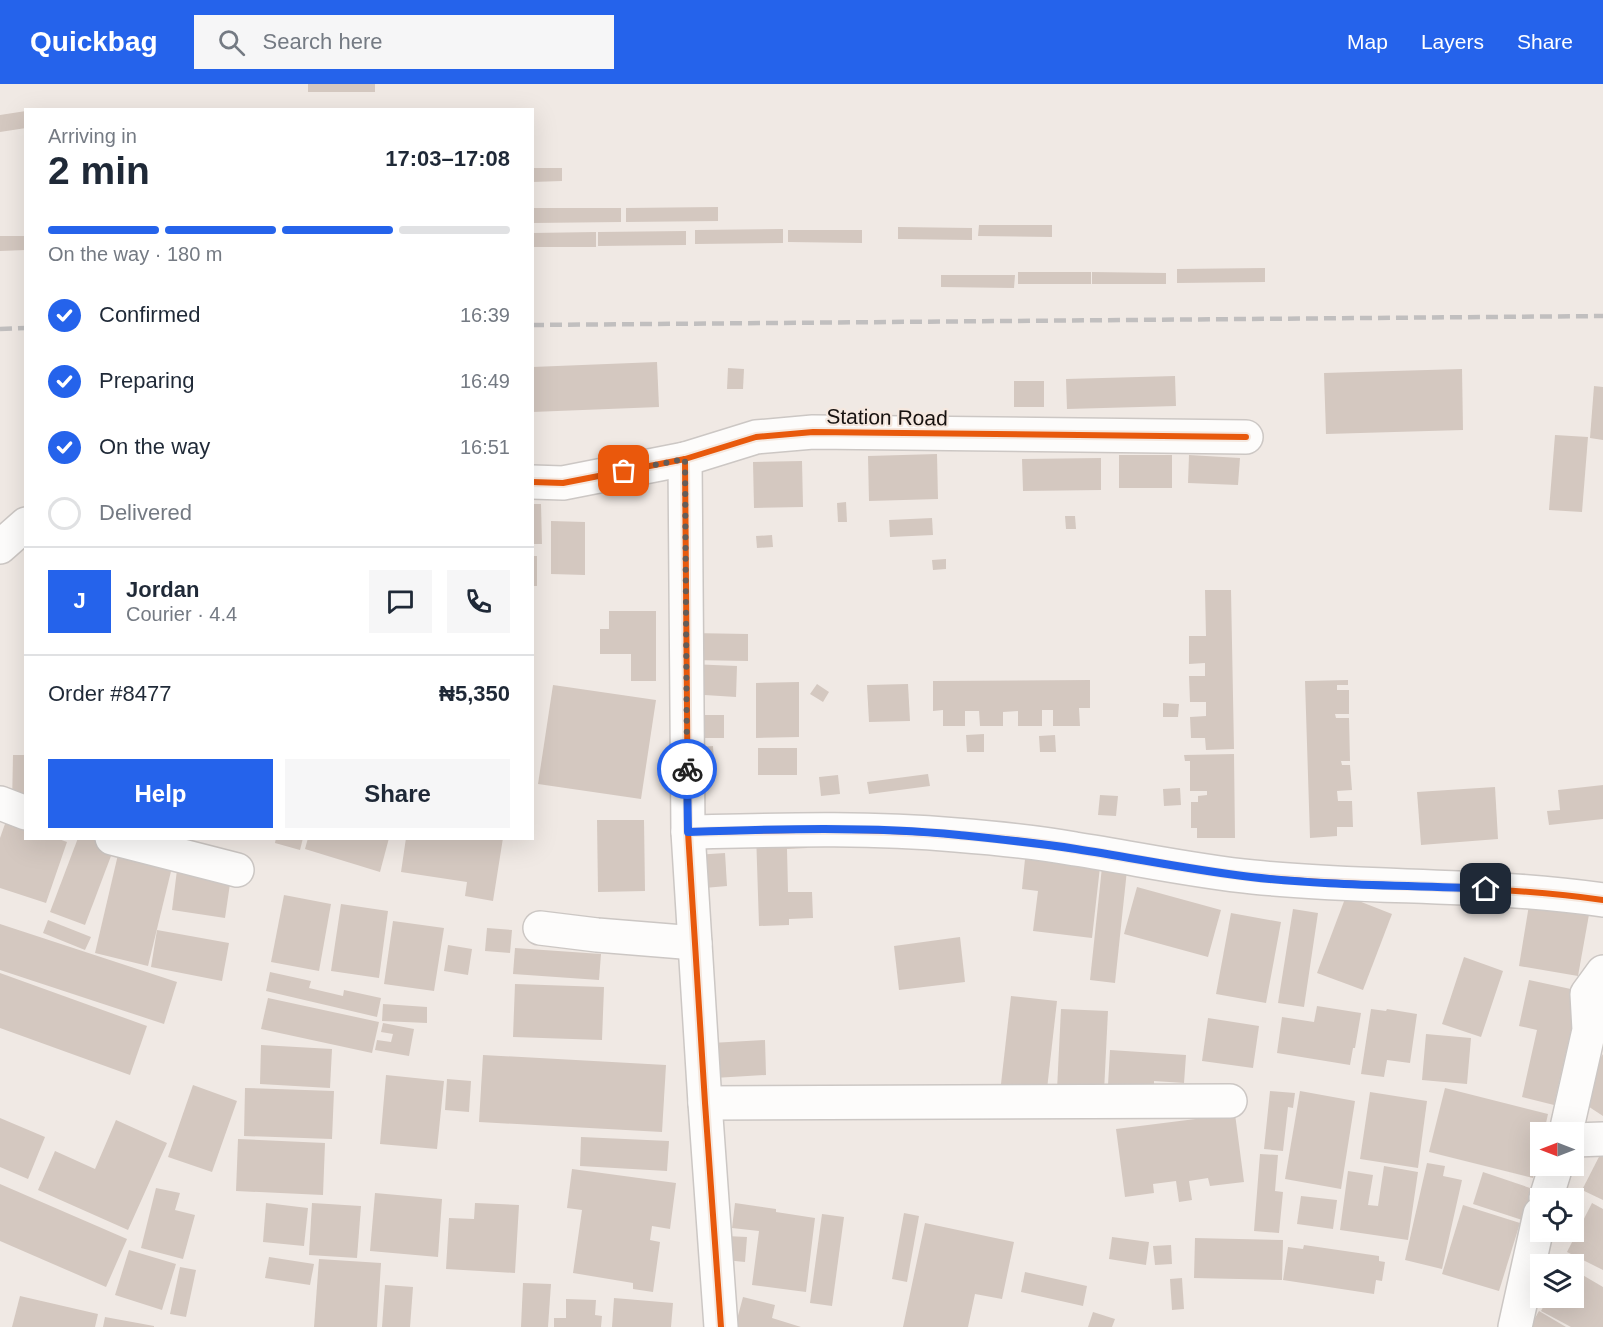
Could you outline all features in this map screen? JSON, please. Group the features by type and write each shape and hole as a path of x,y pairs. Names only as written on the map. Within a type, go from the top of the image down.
{"street":[{"name":"Station Road","path":"534,482 563,483 685,459 756,437 813,432 1246,437"},
{"path":"685,459 688,832 721,1327"},
{"path":"0,547 24,526"},
{"path":"0,803 24,812"},
{"path":"688,832 825,828 893,830 1074,848 1184,868 1251,877 1318,883 1508,889 1603,900"},
{"path":"120,840 237,870"},
{"path":"540,928 695,943"},
{"path":"1568,1122 1589,1030 1587,994 1603,972"},
{"path":"705,1103 1230,1101"},
{"path":"1584,1140 1603,1139"},
{"path":"1515,1327 1534,1242"}],"building":[{"path":"308,84 375,84 375,92 308,92"},
{"path":"24,111 24,128 0,132 0,115"},
{"path":"534,168 562,168 562,181 534,182"},
{"path":"718,207 718,221 626,222 626,208"},
{"path":"534,208 621,208 621,222 534,223"},
{"path":"979,225 1052,225 1052,237 978,236"},
{"path":"898,227 972,228 972,240 898,239"},
{"path":"783,229 783,243 695,244 695,230"},
{"path":"788,230 862,230 862,243 788,242"},
{"path":"686,231 686,245 598,246 598,232"},
{"path":"596,232 596,247 534,247 534,233"},
{"path":"0,236 24,236 24,250 0,251"},
{"path":"1265,268 1265,282 1177,283 1177,269"},
{"path":"1018,272 1091,272 1091,284 1018,284"},
{"path":"1092,272 1166,273 1166,284 1092,284"},
{"path":"941,275 1015,275 1014,288 941,287"},
{"path":"657,362 659,407 534,412 534,367"},
{"path":"728,368 744,369 743,389 727,389"},
{"path":"1462,369 1463,430 1326,434 1324,373"},
{"path":"1175,376 1176,406 1067,409 1066,379"},
{"path":"1014,381 1044,381 1044,407 1014,407"},
{"path":"1594,386 1603,387 1603,440 1590,438"},
{"path":"1555,435 1588,437 1582,512 1549,510"},
{"path":"937,454 938,499 869,501 868,456"},
{"path":"1119,455 1172,455 1172,488 1119,488"},
{"path":"1189,455 1240,458 1238,485 1188,483"},
{"path":"1101,458 1101,490 1023,491 1022,459"},
{"path":"802,461 803,507 754,508 753,462"},
{"path":"846,502 847,522 838,522 837,503"},
{"path":"534,504 541,504 542,544 534,544"},
{"path":"1065,516 1075,516 1076,529 1066,529"},
{"path":"932,518 933,535 890,537 889,520"},
{"path":"551,521 585,522 585,575 551,574"},
{"path":"772,535 773,547 757,548 756,536"},
{"path":"534,556 537,556 537,586 534,586"},
{"path":"946,559 946,569 933,570 932,560"},
{"path":"1205,590 1231,590 1234,749 1206,750 1205,738 1191,738 1190,717 1206,716 1206,702 1190,702 1189,676 1205,676 1205,663 1189,664 1189,636 1206,636"},
{"path":"609,611 656,611 656,681 631,681 631,654 600,654 600,629 609,629"},
{"path":"691,633 748,634 748,661 690,660"},
{"path":"690,664 737,666 736,697 689,694"},
{"path":"1090,680 1090,708 1079,708 1080,726 1053,726 1053,710 1042,710 1042,726 1018,726 1018,711 1003,712 1003,726 980,726 979,711 965,711 965,726 943,726 943,710 933,711 933,681"},
{"path":"1348,680 1348,685 1337,685 1337,690 1349,690 1349,714 1335,714 1336,718 1349,718 1350,761 1341,761 1342,765 1350,765 1352,790 1337,791 1338,801 1352,801 1353,827 1337,827 1337,836 1310,838 1305,681"},
{"path":"799,682 799,737 756,738 756,683"},
{"path":"817,684 829,692 823,702 810,694"},
{"path":"908,684 910,721 869,722 867,685"},
{"path":"553,685 656,700 641,799 538,784"},
{"path":"1163,703 1179,704 1178,717 1163,717"},
{"path":"694,715 724,715 724,738 695,738"},
{"path":"984,734 984,752 967,752 966,735"},
{"path":"1055,735 1056,752 1040,752 1039,736"},
{"path":"713,746 715,775 691,777 689,748"},
{"path":"758,748 797,748 797,775 758,775"},
{"path":"1234,754 1235,838 1197,838 1197,828 1191,828 1191,802 1198,802 1198,796 1207,795 1207,791 1190,791 1190,761 1185,761 1184,755"},
{"path":"13,755 24,755 24,806 12,806"},
{"path":"928,774 930,786 869,794 867,782"},
{"path":"838,775 840,794 821,796 819,777"},
{"path":"1603,785 1603,819 1549,825 1547,811 1560,810 1558,790"},
{"path":"1495,787 1498,839 1421,845 1417,792"},
{"path":"1180,788 1181,805 1164,806 1163,789"},
{"path":"1100,795 1118,796 1116,816 1098,815"},
{"path":"597,820 644,820 645,891 598,892"},
{"path":"6,821 24,827 24,840 67,842 46,903 0,888 0,838"},
{"path":"807,832 807,848 787,849 788,892 812,892 813,918 789,919 789,925 759,926 756,833"},
{"path":"77,840 94,840 114,848 85,925 50,912"},
{"path":"276,840 302,840 300,850 275,843"},
{"path":"307,840 388,840 380,872 305,849"},
{"path":"406,840 503,840 493,901 465,896 467,882 401,872"},
{"path":"120,846 174,859 148,966 95,953"},
{"path":"725,853 727,886 704,888 695,855"},
{"path":"1025,859 1100,867 1092,938 1033,931 1038,891 1022,889"},
{"path":"178,862 232,870 225,918 172,910"},
{"path":"1102,867 1127,870 1115,983 1090,980"},
{"path":"1137,887 1221,910 1208,957 1124,934"},
{"path":"284,895 331,904 319,971 271,962"},
{"path":"1346,896 1392,914 1363,990 1317,973"},
{"path":"1530,899 1590,909 1578,976 1519,966"},
{"path":"341,904 388,911 379,978 331,971"},
{"path":"1293,909 1318,913 1304,1007 1278,1003"},
{"path":"1231,913 1281,922 1266,1003 1216,994"},
{"path":"48,920 91,937 85,950 43,933"},
{"path":"393,921 444,928 434,991 384,984"},
{"path":"0,924 177,982 164,1024 0,970"},
{"path":"487,928 512,930 510,953 485,951"},
{"path":"157,930 229,943 222,981 151,967"},
{"path":"960,937 965,982 899,990 894,946"},
{"path":"448,945 472,949 468,975 444,971"},
{"path":"515,948 601,954 599,980 513,974"},
{"path":"1464,957 1503,971 1481,1037 1442,1024"},
{"path":"270,972 311,981 309,988 343,996 344,990 381,998 377,1017 266,991"},
{"path":"0,973 147,1026 130,1075 0,1028"},
{"path":"1529,980 1580,991 1554,1105 1522,1097 1537,1030 1519,1026"},
{"path":"515,984 604,987 602,1040 513,1037"},
{"path":"1011,996 1057,1001 1047,1089 1001,1084"},
{"path":"268,998 379,1022 372,1053 261,1029"},
{"path":"383,1004 427,1007 427,1023 382,1021"},
{"path":"1317,1006 1361,1013 1350,1065 1277,1053 1282,1017 1314,1022"},
{"path":"1061,1009 1108,1011 1104,1092 1057,1090"},
{"path":"1371,1009 1417,1014 1410,1063 1387,1060 1384,1077 1361,1074"},
{"path":"1208,1018 1259,1026 1253,1068 1202,1061"},
{"path":"383,1023 414,1029 409,1056 375,1050 377,1040 391,1042 393,1034 381,1032"},
{"path":"1426,1034 1471,1038 1467,1084 1422,1080"},
{"path":"765,1040 766,1075 714,1078 711,1043"},
{"path":"261,1045 332,1049 330,1088 260,1084"},
{"path":"1110,1050 1186,1055 1184,1083 1154,1081 1154,1088 1108,1085"},
{"path":"1603,1054 1603,1116 1574,1097"},
{"path":"483,1055 666,1065 662,1132 479,1122"},
{"path":"386,1075 444,1081 437,1149 380,1144"},
{"path":"447,1079 471,1081 469,1112 445,1110"},
{"path":"193,1085 237,1101 212,1172 168,1157"},
{"path":"245,1088 334,1091 332,1139 244,1136"},
{"path":"1445,1088 1548,1114 1546,1122 1530,1122 1530,1176 1533,1176 1533,1178 1429,1152"},
{"path":"1270,1091 1295,1093 1293,1108 1288,1107 1283,1151 1264,1149"},
{"path":"1300,1091 1355,1101 1341,1189 1285,1179"},
{"path":"1370,1092 1427,1101 1418,1168 1360,1159"},
{"path":"1235,1114 1244,1182 1210,1186 1208,1178 1189,1181 1192,1200 1179,1202 1176,1181 1153,1184 1154,1193 1125,1197 1116,1129"},
{"path":"0,1118 45,1137 28,1179 0,1167"},
{"path":"116,1120 167,1143 128,1230 38,1190 55,1151 95,1169"},
{"path":"581,1137 669,1141 667,1171 580,1166"},
{"path":"238,1139 325,1143 323,1195 236,1191"},
{"path":"1603,1149 1603,1200 1584,1191 1583,1188"},
{"path":"1260,1154 1278,1155 1275,1191 1283,1192 1279,1233 1254,1231"},
{"path":"1427,1163 1445,1166 1443,1176 1462,1180 1442,1269 1405,1260"},
{"path":"1384,1166 1418,1172 1408,1240 1340,1230 1348,1171 1373,1175 1368,1205 1378,1206"},
{"path":"572,1169 676,1183 670,1229 652,1226 650,1240 660,1242 653,1292 633,1289 633,1283 573,1273 582,1210 567,1208"},
{"path":"1483,1172 1530,1188 1528,1222 1473,1204"},
{"path":"0,1184 127,1239 106,1287 0,1241"},
{"path":"156,1188 180,1193 175,1210 195,1215 183,1259 141,1248"},
{"path":"375,1193 442,1199 438,1257 370,1251"},
{"path":"1301,1196 1337,1200 1333,1229 1297,1224"},
{"path":"266,1203 308,1208 304,1246 263,1242"},
{"path":"312,1203 361,1206 357,1258 309,1255"},
{"path":"475,1203 519,1205 515,1273 446,1269 449,1218 474,1219"},
{"path":"735,1203 815,1218 806,1292 752,1285 759,1231 732,1228"},
{"path":"1592,1203 1603,1209 1603,1270 1584,1260 1584,1254 1567,1252 1572,1242 1584,1242 1584,1219"},
{"path":"1463,1205 1520,1223 1499,1291 1442,1274"},
{"path":"904,1213 919,1216 907,1282 892,1279"},
{"path":"822,1214 844,1217 832,1306 810,1303"},
{"path":"925,1223 1014,1242 1002,1299 975,1294 968,1327 903,1327"},
{"path":"726,1236 747,1237 745,1262 725,1260"},
{"path":"1112,1237 1149,1242 1146,1265 1109,1259"},
{"path":"1195,1238 1283,1240 1282,1280 1194,1278"},
{"path":"1171,1245 1172,1264 1155,1265 1153,1246"},
{"path":"1304,1245 1379,1256 1379,1261 1385,1262 1382,1281 1376,1280 1374,1294 1283,1280 1288,1247 1303,1249"},
{"path":"129,1250 176,1264 162,1310 115,1295"},
{"path":"269,1257 314,1264 310,1285 265,1278"},
{"path":"319,1259 381,1263 377,1327 314,1327"},
{"path":"180,1267 196,1270 186,1317 170,1314"},
{"path":"1025,1272 1087,1286 1083,1306 1021,1292"},
{"path":"1584,1276 1603,1287 1603,1327 1571,1327 1541,1311 1543,1308 1584,1308"},
{"path":"1182,1278 1184,1309 1172,1310 1170,1279"},
{"path":"523,1283 551,1284 548,1327 521,1327"},
{"path":"385,1285 413,1287 410,1327 382,1327"},
{"path":"20,1296 98,1314 95,1327 12,1327"},
{"path":"743,1297 775,1305 772,1318 801,1327 735,1327"},
{"path":"614,1298 673,1303 671,1327 612,1327"},
{"path":"566,1299 596,1300 595,1315 602,1316 601,1327 554,1327 554,1318 566,1318"},
{"path":"1539,1311 1566,1327 1530,1327"},
{"path":"1093,1312 1115,1319 1112,1327 1088,1327"},
{"path":"105,1317 154,1326 154,1327 103,1327"}],"railway":[{"path":"534,325 1603,316"},
{"path":"0,329 24,328"}],"cycle path":[{"path":"534,482 563,483 685,459 756,437 813,432 1246,437"},
{"path":"685,459 688,832 721,1327"},
{"path":"688,832 789,830 922,832 1045,844 1253,877 1472,888 1603,900"}],"way so far":[{"path":"624,471 685,459 687,769"}],"route":[{"path":"687,769 688,832 825,828 893,830 1074,848 1184,868 1251,877 1318,883 1486,889"}]}
